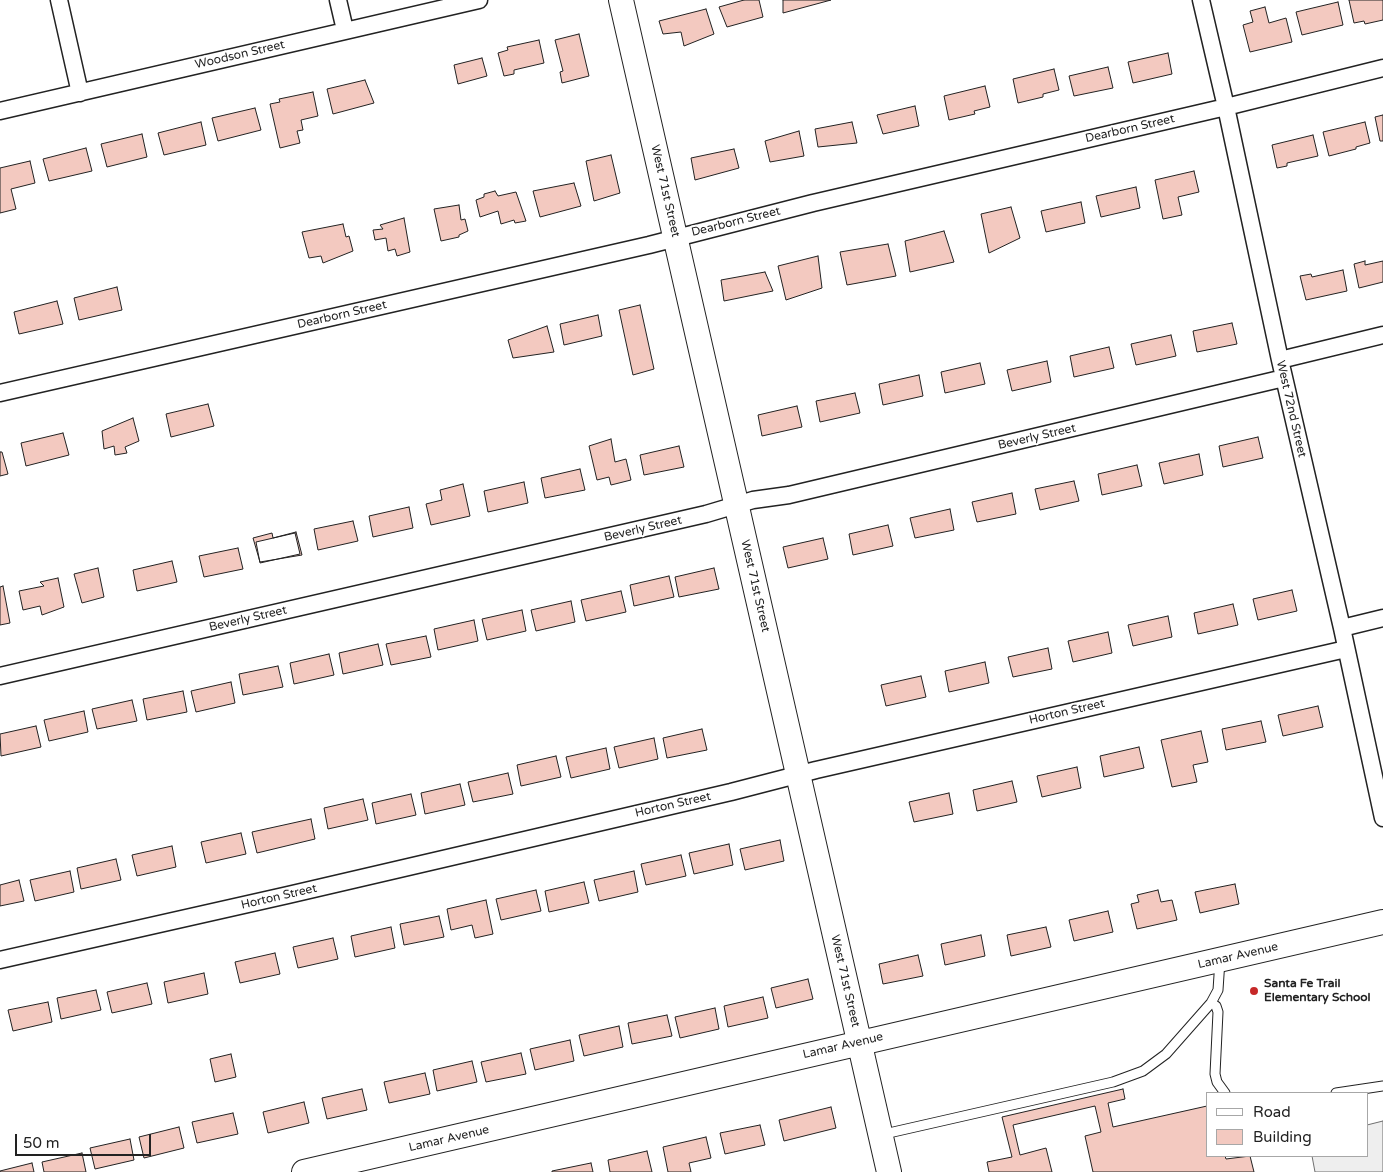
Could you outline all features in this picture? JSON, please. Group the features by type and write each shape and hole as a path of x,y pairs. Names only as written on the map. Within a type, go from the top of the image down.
{"street":[{"path":"59,0 80,93"},
{"path":"338,0 345,30"},
{"name":"Woodson Street","path":"0,111 480,0"},
{"name":"West 71st Street","path":"621,0 889,1172"},
{"name":"West 72nd Street","path":"1201,0 1383,818"},
{"name":"Dearborn Street","path":"0,393 675,238 814,203 1226,107 1383,68"},
{"path":"1280,360 1383,335"},
{"name":"Beverly Street","path":"0,676 706,514 752,500 789,495 1284,378"},
{"path":"1342,628 1383,618"},
{"name":"Horton Street","path":"0,960 336,884 1111,701 1346,649"},
{"name":"Lamar Avenue","path":"304,1172 1383,922"}],"lane":[{"path":"880,1135 1124,1079 1143,1071 1166,1054 1211,1004 1218,990 1220,960"},
{"path":"1211,1004 1216,1006 1218,1012 1215,1074 1222,1092"},
{"path":"1343,1092 1383,1086"}],"shaded area":[{"path":"1383,1121 1383,1172 1315,1172 1312,1157 1368,1157 1368,1125"}],"building":[{"path":"744,0 759,0 763,17 727,27 719,7"},
{"path":"783,0 831,0 783,13"},
{"path":"1349,0 1383,0 1383,20 1365,24 1364,21 1354,23"},
{"path":"1338,2 1343,25 1302,35 1296,12"},
{"path":"1265,7 1269,23 1286,18 1292,42 1250,52 1243,25 1253,22 1250,11"},
{"path":"706,9 714,34 684,46 681,32 663,34 659,21"},
{"path":"579,34 589,76 562,83 560,72 563,71 555,40"},
{"path":"539,40 544,63 514,70 514,74 504,76 498,53 508,50 507,47"},
{"path":"1168,53 1172,74 1133,83 1128,62"},
{"path":"482,58 487,76 458,84 454,65"},
{"path":"1108,67 1113,88 1074,96 1069,76"},
{"path":"1054,69 1059,90 1043,94 1043,97 1018,103 1013,79"},
{"path":"365,80 374,103 333,114 327,89"},
{"path":"985,86 990,107 974,111 975,114 949,120 944,96"},
{"path":"313,92 318,116 301,120 303,130 297,131 300,143 280,148 270,104 280,102 279,99"},
{"path":"915,106 919,126 883,134 877,115"},
{"path":"255,108 261,130 218,141 212,118"},
{"path":"1383,115 1383,141 1380,141 1375,117"},
{"path":"201,122 206,145 164,155 158,133"},
{"path":"852,122 857,143 818,147 815,129"},
{"path":"1365,122 1370,143 1329,156 1323,132"},
{"path":"799,131 804,156 770,162 765,141"},
{"path":"142,134 147,157 107,167 101,144"},
{"path":"1313,135 1318,156 1287,163 1287,166 1277,168 1272,145"},
{"path":"86,148 92,171 49,181 43,159"},
{"path":"734,149 739,168 695,180 691,158"},
{"path":"611,155 620,193 594,201 586,161"},
{"path":"30,161 35,183 11,189 16,209 0,213 0,168"},
{"path":"1194,171 1199,192 1178,197 1182,215 1163,219 1155,180"},
{"path":"574,183 581,206 540,217 533,191"},
{"path":"1136,187 1140,208 1101,217 1096,196"},
{"path":"495,191 498,196 516,192 526,221 515,223 514,220 501,224 498,211 480,217 476,200 484,197 484,194"},
{"path":"1081,202 1085,223 1046,232 1041,211"},
{"path":"459,205 461,220 465,219 468,231 459,235 459,237 441,241 434,209"},
{"path":"1011,207 1020,238 989,253 981,214"},
{"path":"404,218 410,252 397,256 395,249 388,251 386,238 375,240 373,230 383,229 380,225"},
{"path":"343,224 346,237 349,236 353,251 323,263 321,256 309,258 302,232"},
{"path":"944,231 954,262 910,272 905,241"},
{"path":"888,244 896,276 847,285 840,252"},
{"path":"818,256 822,288 786,300 778,266"},
{"path":"1365,261 1365,265 1383,261 1383,282 1359,288 1354,264"},
{"path":"1343,270 1347,291 1306,300 1300,276 1311,274 1312,277"},
{"path":"765,272 773,291 724,301 721,280"},
{"path":"117,287 122,310 79,320 74,298"},
{"path":"57,301 63,324 19,334 14,312"},
{"path":"640,305 654,369 633,375 619,310"},
{"path":"598,315 602,336 564,345 560,324"},
{"path":"1232,323 1237,344 1197,352 1193,331"},
{"path":"547,326 554,352 513,358 508,340"},
{"path":"1171,335 1176,356 1136,365 1131,344"},
{"path":"1109,347 1114,368 1074,377 1070,356"},
{"path":"1047,361 1051,382 1012,391 1007,370"},
{"path":"980,363 985,384 945,393 941,372"},
{"path":"919,375 923,396 883,405 879,384"},
{"path":"855,393 860,413 820,422 816,401"},
{"path":"208,404 214,426 171,437 166,414"},
{"path":"797,406 802,427 762,436 758,415"},
{"path":"133,418 139,441 125,447 127,453 115,455 114,446 104,449 102,431"},
{"path":"63,433 69,455 26,466 21,443"},
{"path":"1258,437 1263,458 1223,467 1219,446"},
{"path":"611,439 615,462 626,459 631,480 611,485 609,477 597,480 589,446"},
{"path":"679,446 684,467 644,475 640,455"},
{"path":"0,452 2,452 8,474 0,476"},
{"path":"1199,454 1203,475 1164,484 1159,463"},
{"path":"1137,465 1142,486 1102,495 1098,474"},
{"path":"580,469 585,490 545,498 541,478"},
{"path":"1074,481 1079,501 1040,510 1035,489"},
{"path":"524,482 528,503 488,512 484,491"},
{"path":"463,484 470,516 431,525 426,504 442,500 440,490"},
{"path":"1012,493 1016,514 977,522 972,502"},
{"path":"409,507 413,528 373,537 369,516"},
{"path":"950,509 954,530 915,538 910,518"},
{"path":"353,521 358,541 318,550 314,529"},
{"path":"888,525 893,546 853,555 849,534"},
{"path":"296,532 302,555 260,562 253,538 272,533 273,538"},
{"path":"295,533 300,554 260,563 256,542"},
{"path":"823,538 828,559 788,568 783,547"},
{"path":"238,548 243,569 204,577 199,556"},
{"path":"172,561 177,582 137,591 133,570"},
{"path":"98,568 104,597 82,603 74,574"},
{"path":"714,568 719,589 679,597 675,577"},
{"path":"669,576 674,597 634,606 630,585"},
{"path":"58,578 64,607 42,615 40,606 23,610 19,591 44,586 40,582"},
{"path":"3,586 10,623 0,625 0,587"},
{"path":"1292,590 1297,611 1258,620 1253,599"},
{"path":"621,591 626,612 586,621 581,600"},
{"path":"571,601 575,622 536,631 531,610"},
{"path":"1233,604 1238,625 1198,634 1194,613"},
{"path":"522,610 526,631 487,640 482,619"},
{"path":"1168,616 1172,637 1133,646 1128,625"},
{"path":"474,620 478,641 438,650 434,629"},
{"path":"1108,632 1112,653 1073,662 1068,641"},
{"path":"426,636 431,657 391,665 386,644"},
{"path":"378,644 383,665 343,674 339,653"},
{"path":"1048,648 1052,669 1013,677 1008,657"},
{"path":"329,654 334,675 294,684 290,663"},
{"path":"985,662 989,683 949,692 945,671"},
{"path":"278,666 283,687 243,695 239,674"},
{"path":"921,676 926,697 886,706 881,685"},
{"path":"231,682 235,703 196,712 191,691"},
{"path":"183,691 187,712 147,720 143,699"},
{"path":"132,700 137,721 97,729 92,709"},
{"path":"1318,706 1323,727 1283,736 1278,715"},
{"path":"84,711 88,732 49,741 44,720"},
{"path":"1261,721 1266,742 1226,750 1222,729"},
{"path":"36,726 41,747 1,756 0,734"},
{"path":"702,729 707,750 667,758 663,738"},
{"path":"1201,731 1208,762 1193,765 1197,782 1172,787 1161,740"},
{"path":"654,738 658,759 619,768 614,747"},
{"path":"1139,747 1144,768 1104,777 1100,756"},
{"path":"606,748 610,769 571,778 566,757"},
{"path":"556,756 561,777 521,786 517,765"},
{"path":"1077,767 1081,788 1042,797 1037,776"},
{"path":"508,773 513,794 473,802 468,782"},
{"path":"1012,781 1017,802 977,811 973,790"},
{"path":"460,784 465,805 425,814 421,793"},
{"path":"949,793 953,814 914,822 909,802"},
{"path":"411,794 416,815 376,824 372,803"},
{"path":"363,799 368,820 328,829 324,808"},
{"path":"311,819 315,839 257,853 252,832"},
{"path":"241,833 246,854 206,863 201,842"},
{"path":"780,840 784,861 745,870 740,849"},
{"path":"729,844 733,865 694,874 689,853"},
{"path":"172,846 176,867 137,876 132,855"},
{"path":"681,855 686,876 646,885 641,864"},
{"path":"116,859 121,880 81,889 77,868"},
{"path":"70,871 74,892 35,901 30,880"},
{"path":"634,871 638,892 599,901 594,880"},
{"path":"19,880 24,901 0,906 0,885"},
{"path":"584,882 589,903 549,912 545,891"},
{"path":"1235,884 1239,904 1200,913 1195,892"},
{"path":"536,890 541,911 501,920 496,899"},
{"path":"1158,890 1161,902 1172,900 1177,920 1137,929 1131,904 1139,902 1137,895"},
{"path":"486,900 493,934 475,938 472,925 451,930 447,909"},
{"path":"1108,911 1113,932 1074,941 1069,920"},
{"path":"439,916 444,937 404,945 400,924"},
{"path":"391,927 395,948 355,957 351,936"},
{"path":"1046,927 1051,947 1011,956 1007,935"},
{"path":"981,935 985,956 945,965 941,944"},
{"path":"333,938 338,959 298,968 293,947"},
{"path":"275,953 280,974 240,983 235,962"},
{"path":"918,955 923,976 883,984 879,964"},
{"path":"204,973 208,994 168,1003 164,982"},
{"path":"808,979 813,999 776,1008 771,988"},
{"path":"147,983 152,1004 112,1013 107,992"},
{"path":"96,990 101,1010 61,1019 57,998"},
{"path":"763,997 768,1018 728,1027 724,1006"},
{"path":"48,1002 52,1022 13,1031 8,1010"},
{"path":"715,1008 719,1029 680,1038 675,1017"},
{"path":"667,1015 672,1036 632,1044 628,1023"},
{"path":"619,1026 623,1047 584,1056 579,1035"},
{"path":"570,1040 574,1061 535,1070 530,1049"},
{"path":"521,1053 526,1074 486,1082 481,1062"},
{"path":"231,1054 236,1077 215,1082 210,1059"},
{"path":"472,1061 477,1082 437,1091 433,1070"},
{"path":"425,1073 430,1094 389,1103 384,1082"},
{"path":"362,1089 367,1110 327,1119 322,1098"},
{"path":"1123,1089 1125,1099 1108,1103 1113,1127 1206,1106 1206,1157 1225,1157 1226,1159 1250,1157 1254,1172 1093,1172 1085,1136 1101,1132 1095,1106 1013,1125 1020,1155 1046,1148 1052,1172 989,1172 987,1162 1012,1157 1002,1117"},
{"path":"304,1102 309,1123 268,1133 263,1112"},
{"path":"831,1107 836,1128 784,1141 779,1120"},
{"path":"233,1113 238,1134 197,1143 192,1122"},
{"path":"760,1125 765,1145 725,1154 720,1133"},
{"path":"179,1127 184,1148 144,1158 139,1137"},
{"path":"706,1137 711,1158 689,1163 691,1172 668,1172 663,1147"},
{"path":"130,1139 134,1160 95,1169 90,1148"},
{"path":"647,1151 652,1172 610,1172 608,1160"},
{"path":"82,1153 86,1172 44,1172 42,1162"},
{"path":"32,1163 34,1172 0,1172 0,1171"},
{"path":"591,1163 593,1172 552,1172 552,1171"}],"place":[{"name":"Santa Fe Trail Elementary School","path":"1254,991"}]}
